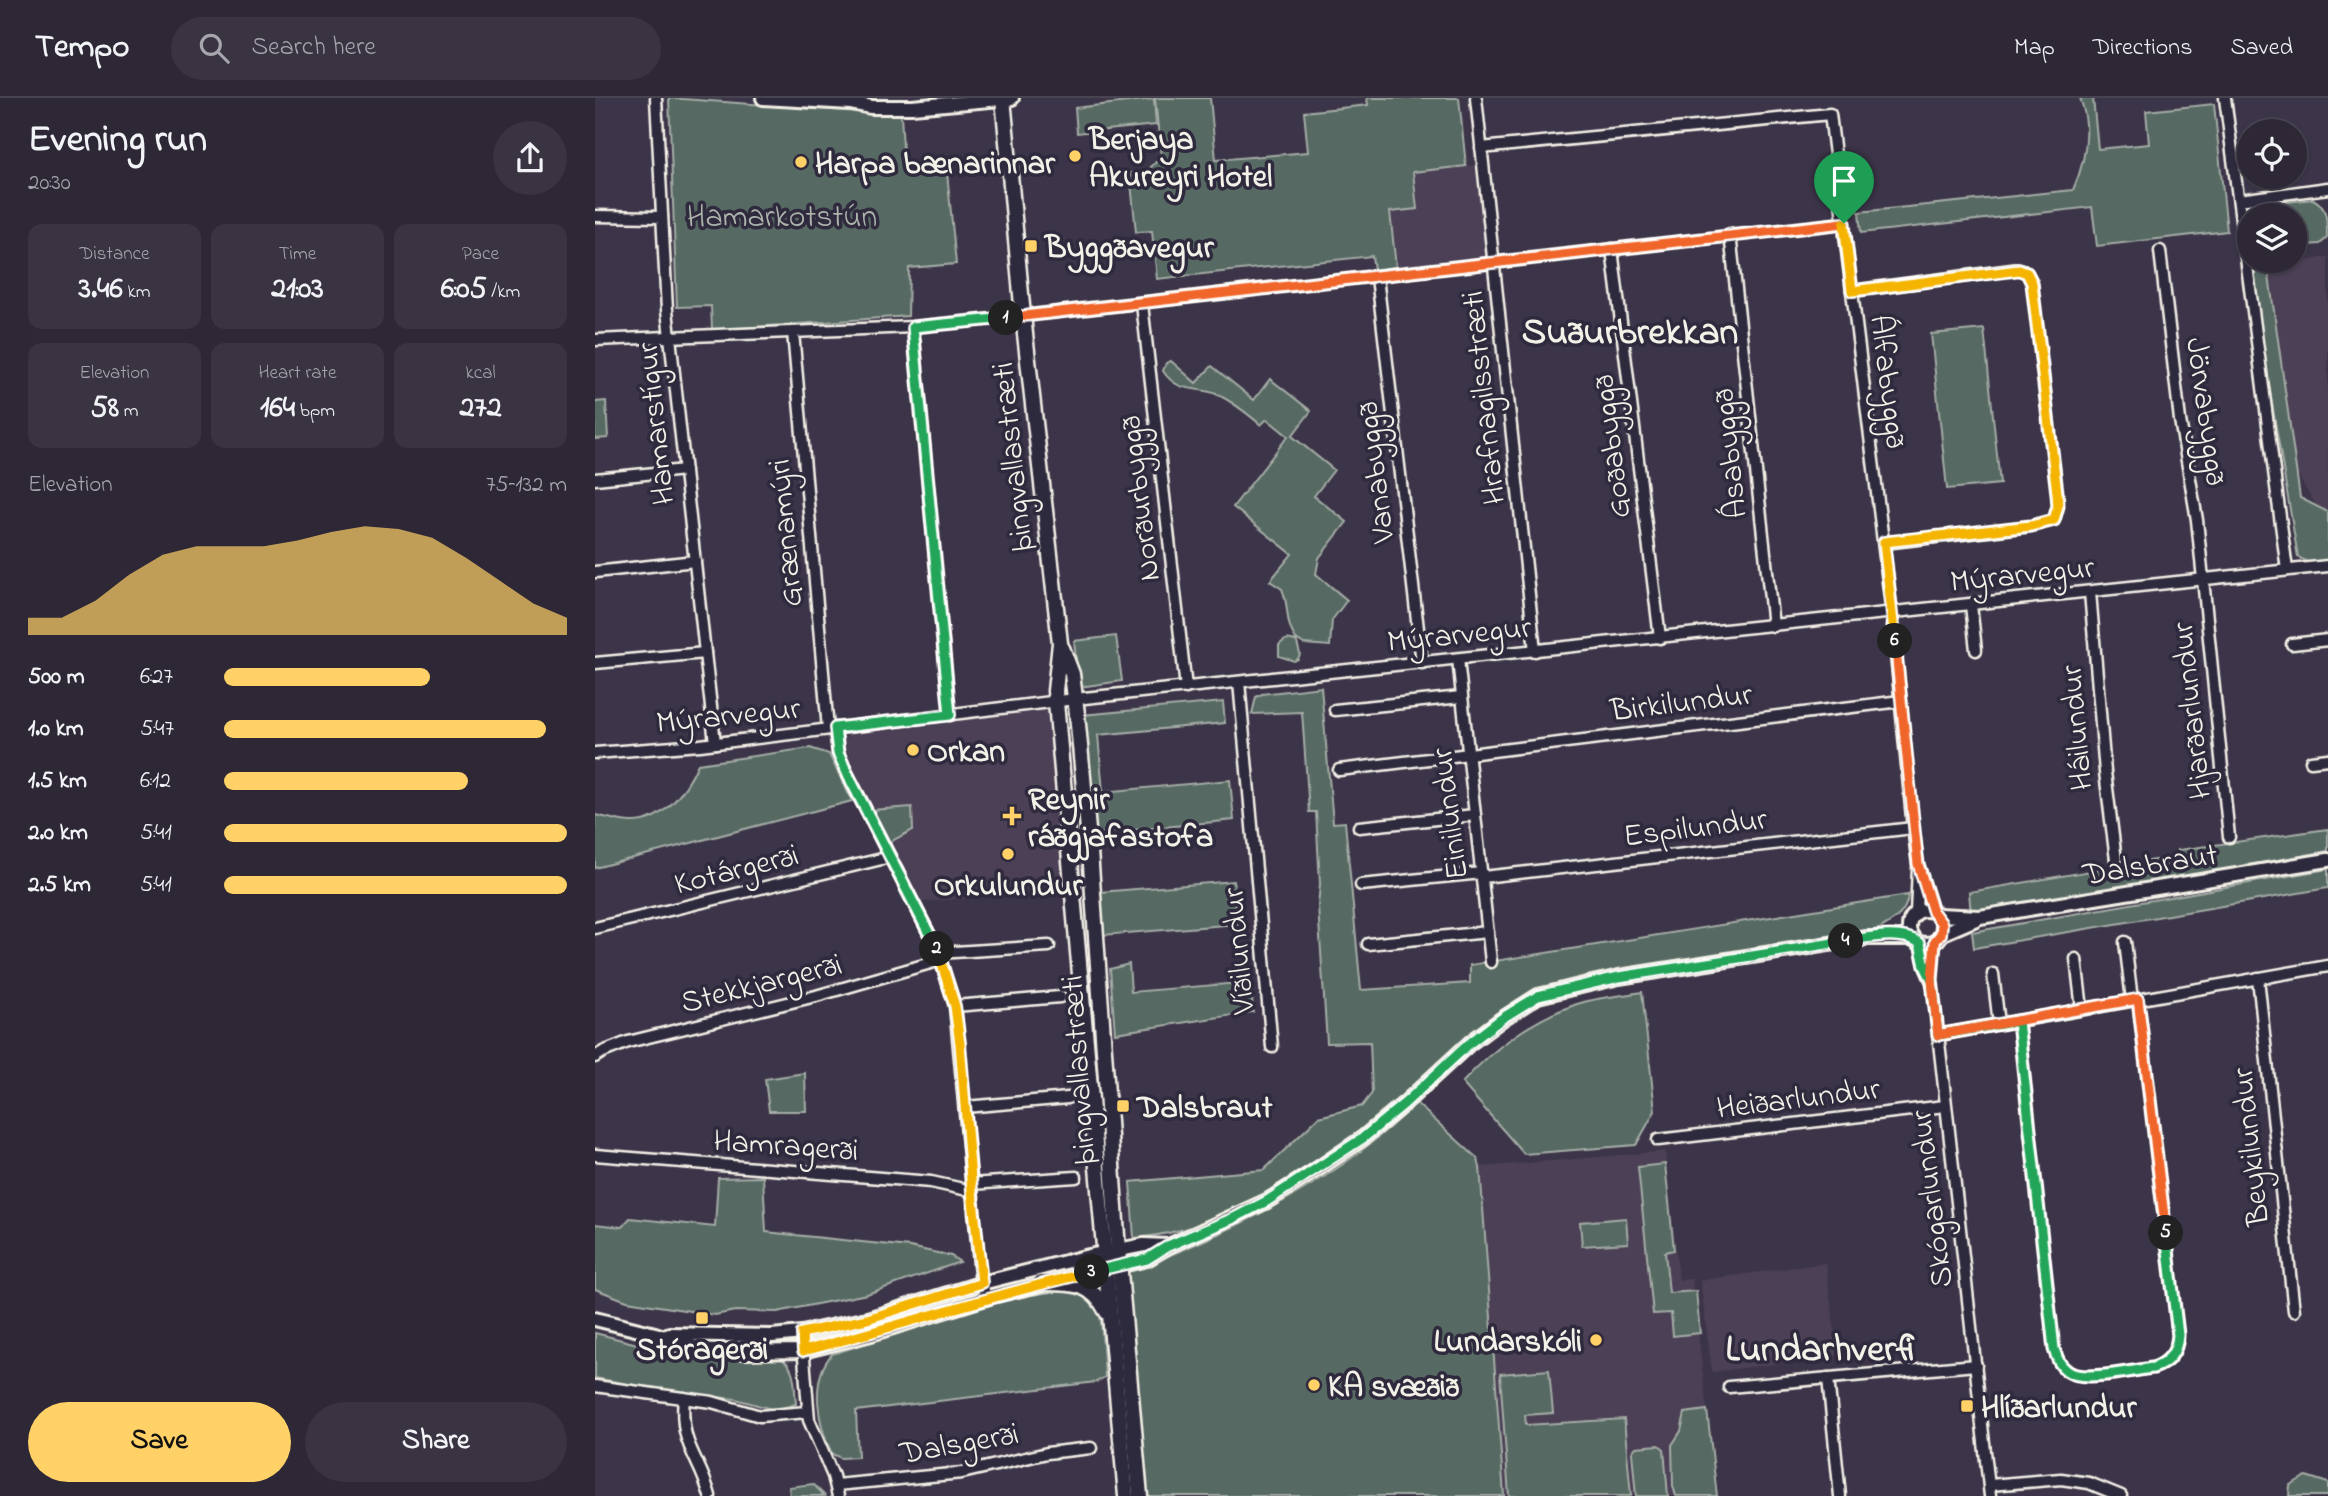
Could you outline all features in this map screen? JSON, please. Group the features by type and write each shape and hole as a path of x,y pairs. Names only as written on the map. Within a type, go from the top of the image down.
{"main road":[{"name":"Þingvallastræti","path":"1003,98 1023,316 1060,643 1056,702 1111,1251 1140,1496"},
{"name":"Þingvallastræti","path":"1060,643 1072,674 1090,851 1111,1251"},
{"name":"Þingvallastræti","path":"1113,1268 1112,1323 1126,1496"},
{"path":"1041,1283 1067,1283 1092,1291 1100,1298 1112,1323"}],"street":[{"name":"Hamarstígur","path":"656,98 670,338 715,743"},
{"path":"763,98 851,103 871,107 912,107 1011,98"},
{"path":"851,103 866,98"},
{"name":"Hrafnagilsstræti","path":"1476,98 1535,651"},
{"path":"2225,98 2287,570"},
{"name":"Álfabyggð","path":"1481,148 1830,114 1892,614"},
{"path":"2239,200 2328,188"},
{"path":"595,216 662,217"},
{"path":"595,340 913,327 1142,304 1730,234 1844,223"},
{"name":"Ásabyggð","path":"1730,234 1773,626"},
{"name":"Goðabyggð","path":"1612,249 1660,638"},
{"name":"Jörvabyggð","path":"2160,251 2180,420 2194,496 2203,579"},
{"path":"1852,291 2019,270 2027,273 2032,283 2057,493 2054,520 2031,526 1884,542"},
{"name":"Vanabyggð","path":"1377,277 1422,663"},
{"name":"Norðurbyggð","path":"1142,304 1186,688"},
{"path":"913,327 950,715"},
{"name":"Grænamýri","path":"793,332 831,729 848,775 939,956 955,1006 971,1187 986,1298"},
{"path":"595,479 685,470"},
{"path":"595,572 695,561"},
{"name":"Mýrarvegur","path":"595,753 715,743 1075,699 2328,566"},
{"name":"Hjarðarlundur","path":"2203,579 2229,837"},
{"name":"Háilundur","path":"2090,592 2105,772 2116,860"},
{"path":"1971,605 1976,650"},
{"path":"1867,938 1916,941 1938,938 1942,924 1935,914 1918,864 1892,614"},
{"path":"2292,644 2328,640"},
{"path":"595,663 705,653"},
{"name":"Einilundur","path":"1458,659 1491,962"},
{"name":"Víðilundur","path":"1239,682 1272,1047"},
{"path":"1335,710 1461,697"},
{"name":"Birkilundur","path":"1339,770 1901,701"},
{"path":"2311,761 2328,759"},
{"path":"1359,827 1475,815"},
{"name":"Espilundur","path":"1361,885 1482,875 1913,828"},
{"name":"Kotárgerði","path":"595,928 890,857"},
{"name":"Dalsbraut","path":"1935,914 1980,917 2328,860"},
{"path":"1916,941 1909,925 1915,915 1918,864"},
{"path":"595,1319 701,1349 745,1352 803,1351 871,1334 1041,1283 1147,1259 1168,1246 1257,1206 1316,1170 1363,1138 1470,1043 1501,1019 1538,996 1619,977 1867,938 1890,930 1924,910 1935,914"},
{"name":"Dalsbraut","path":"1938,938 1980,917"},
{"path":"1368,944 1488,932"},
{"name":"Skógarlundur","path":"1938,938 1932,980 1990,1491"},
{"name":"Skógarlundur","path":"1916,941 1932,980"},
{"path":"2018,1021 2054,1349 2058,1362 2068,1372 2087,1376 2153,1368 2164,1364 2178,1342 2178,1335 2135,1000 2125,942"},
{"name":"Stekkjargerði","path":"595,1058 628,1042 817,996 939,956 1049,946"},
{"path":"2076,959 2082,1009"},
{"path":"1938,1035 2328,965"},
{"path":"1993,974 1999,1024"},
{"name":"Beykilundur","path":"2257,978 2294,1311"},
{"path":"955,1006 1059,997"},
{"path":"965,1107 1068,1098"},
{"name":"Heiðarlundur","path":"1658,1140 1945,1106"},
{"name":"Hamragerði","path":"595,1155 971,1187 1076,1177"},
{"path":"655,1334 772,1336 802,1333 867,1319 982,1283 1111,1251 1144,1245 1168,1246"},
{"path":"802,1333 807,1412 837,1491"},
{"path":"1729,1387 1976,1365"},
{"path":"1828,1378 1840,1496"},
{"path":"595,1386 712,1402 760,1416 807,1412"},
{"path":"684,1398 685,1438 710,1496"},
{"name":"Dalsgerði","path":"837,1491 962,1473 1047,1453 1091,1448"},
{"path":"1990,1491 2061,1479 2089,1483 2121,1496"}],"shaded area":[{"path":"1475,165 1487,258 1396,267 1390,212 1417,209 1413,172"},
{"path":"2328,257 2328,516 2317,507 2291,460 2268,273 2307,273 2307,260"},
{"path":"1065,701 1083,889 922,902 888,843 913,830 912,807 871,810 863,792 852,801 835,766 851,764 843,744 845,738 849,735"},
{"name":"Lundarskóli","path":"1665,1151 1679,1280 1692,1279 1717,1496 1504,1496 1480,1167"},
{"path":"1826,1263 1838,1356 1712,1372 1700,1280"}],"green space":[{"name":"Hamarkotstún","path":"669,98 901,115 904,164 946,162 956,264 909,268 908,316 712,330 711,306 677,307"},
{"path":"1155,98 1210,98 1216,160 1308,152 1304,112 1368,105 1367,98 1459,98 1466,166 1413,172 1417,209 1390,212 1396,267 1374,270 1372,256 1157,279 1152,231 1136,232 1130,173 1146,172 1161,157"},
{"path":"2080,98 2093,98 2098,149 2149,144 2146,111 2214,104 2227,231 2097,246 2092,207 1861,233 1859,212 2073,190 2086,144 2086,121"},
{"path":"1154,99 1156,125 1077,133 1075,108"},
{"path":"2313,199 2318,202 2327,220 2327,238 2320,244 2307,245 2307,203 2279,203"},
{"path":"2254,273 2269,273 2300,498 2328,512 2328,561 2309,563 2298,557 2257,315"},
{"path":"1984,329 2000,484 1947,489 1931,334"},
{"path":"1171,361 1196,383 1212,366 1254,400 1270,379 1311,411 1292,436 1334,470 1314,496 1347,522 1319,558 1316,574 1347,600 1332,620 1330,646 1304,644 1296,639 1290,627 1282,589 1270,581 1292,554 1233,507 1288,436 1267,419 1261,425 1216,394 1175,383 1163,371 1166,363"},
{"path":"606,401 608,438 595,439 595,402"},
{"path":"1116,636 1122,681 1079,687 1074,641"},
{"path":"1296,639 1300,654 1298,659 1294,661 1279,656 1279,645 1283,641"},
{"path":"1321,687 1333,823 1345,822 1361,990 1470,983 1470,965 1908,895 1905,907 1895,919 1879,929 1653,968 1595,974 1525,996 1487,1022 1373,1120 1300,1175 1262,1198 1221,1217 1179,1231 1134,1238 1130,1182 1264,1170 1319,1117 1362,1106 1372,1093 1370,1042 1327,1043 1318,906 1320,884 1316,812 1309,812 1302,712 1252,714 1256,697 1262,694"},
{"path":"1223,702 1225,723 1098,735 1103,792 1230,780 1234,820 1093,834 1082,715"},
{"path":"810,748 829,754 852,801 595,868 595,815 625,822 645,820 656,816 673,802 698,764"},
{"path":"912,807 913,830 888,843 871,810"},
{"path":"2328,829 2328,851 1971,915 1969,892 2178,856 2178,850"},
{"path":"2328,869 2328,888 1974,948 1972,932"},
{"path":"1234,881 1237,924 1103,935 1100,892"},
{"path":"1129,964 1131,992 1251,982 1253,1012 1115,1033 1110,969"},
{"path":"1642,992 1655,1111 1636,1145 1524,1154 1462,1083 1487,1058 1529,1026 1561,1010 1585,1002"},
{"path":"805,1073 806,1111 769,1111 765,1079"},
{"name":"KA svæðið","path":"1416,1103 1477,1158 1480,1167 1504,1496 1139,1496 1125,1273 1221,1233 1285,1200 1344,1163"},
{"path":"1665,1164 1674,1250 1665,1252 1669,1293 1696,1291 1700,1333 1673,1336 1671,1313 1653,1314 1638,1167"},
{"path":"763,1177 766,1232 910,1247 951,1256 960,1262 867,1294 777,1312 735,1311 715,1315 627,1301 595,1289 595,1224 622,1227 630,1218 715,1227 718,1178"},
{"path":"1626,1218 1628,1243 1582,1246 1580,1222"},
{"path":"1057,1291 1086,1295 1096,1304 1101,1321 1105,1377 1096,1382 856,1411 858,1457 841,1458 832,1454 823,1430 818,1389 820,1377 832,1354 1013,1298"},
{"path":"595,1333 703,1357 780,1358 792,1372 796,1404 775,1410 736,1399 683,1394 595,1378"},
{"path":"1549,1370 1553,1413 1525,1415 1526,1425 1624,1419 1631,1496 1509,1496 1500,1374"},
{"path":"1707,1410 1717,1496 1676,1496 1673,1486 1672,1445 1681,1431 1685,1413"},
{"path":"1659,1445 1664,1449 1668,1496 1636,1496 1632,1452 1636,1447"},
{"path":"2306,1476 2328,1483 2328,1496 2289,1496 2290,1485"},
{"path":"813,1484 825,1496 790,1496 789,1487"}],"place":[{"name":"Berjaya Akureyri Hotel","path":"1075,156"},
{"name":"Harpa bænarinnar","path":"801,162"},
{"name":"Byggðavegur","path":"1031,246"},
{"name":"Orkan","path":"913,750"},
{"name":"Reynir ráðgjafastofa","path":"1012,816"},
{"name":"Orkulundur","path":"1008,854"},
{"name":"Dalsbraut","path":"1123,1106"},
{"name":"Stóragerði","path":"702,1318"},
{"name":"Lundarskóli","path":"1596,1340"},
{"name":"KA svæðið","path":"1314,1385"},
{"name":"Hlíðarlundur","path":"1967,1406"}],"district":[{"name":"Suðurbrekkan","path":"1630,330"},
{"name":"Lundarhverfi","path":"1823,1347"}],"route":[{"path":"1844,223 1730,234 1099,309 913,327 950,715 835,728 838,753 937,949 955,1006 982,1283 867,1319 802,1333 803,1351 871,1334 992,1296 1147,1259 1168,1246 1234,1218 1267,1201 1363,1138 1470,1043 1501,1019 1538,996 1619,977 1867,938 1896,937 1913,938 1920,943 1925,966 1932,980 1938,1035 2018,1021 2054,1349 2058,1362 2074,1375 2087,1376 2153,1368 2169,1359 2178,1342 2178,1327 2138,999 1938,1035 1932,980 1935,941 1941,934 1942,924 1938,915 1933,912 1918,864 1884,542 2031,526 2054,520 2058,506 2057,493 2032,283 2027,273 2019,270 1852,291 1844,223"}]}
